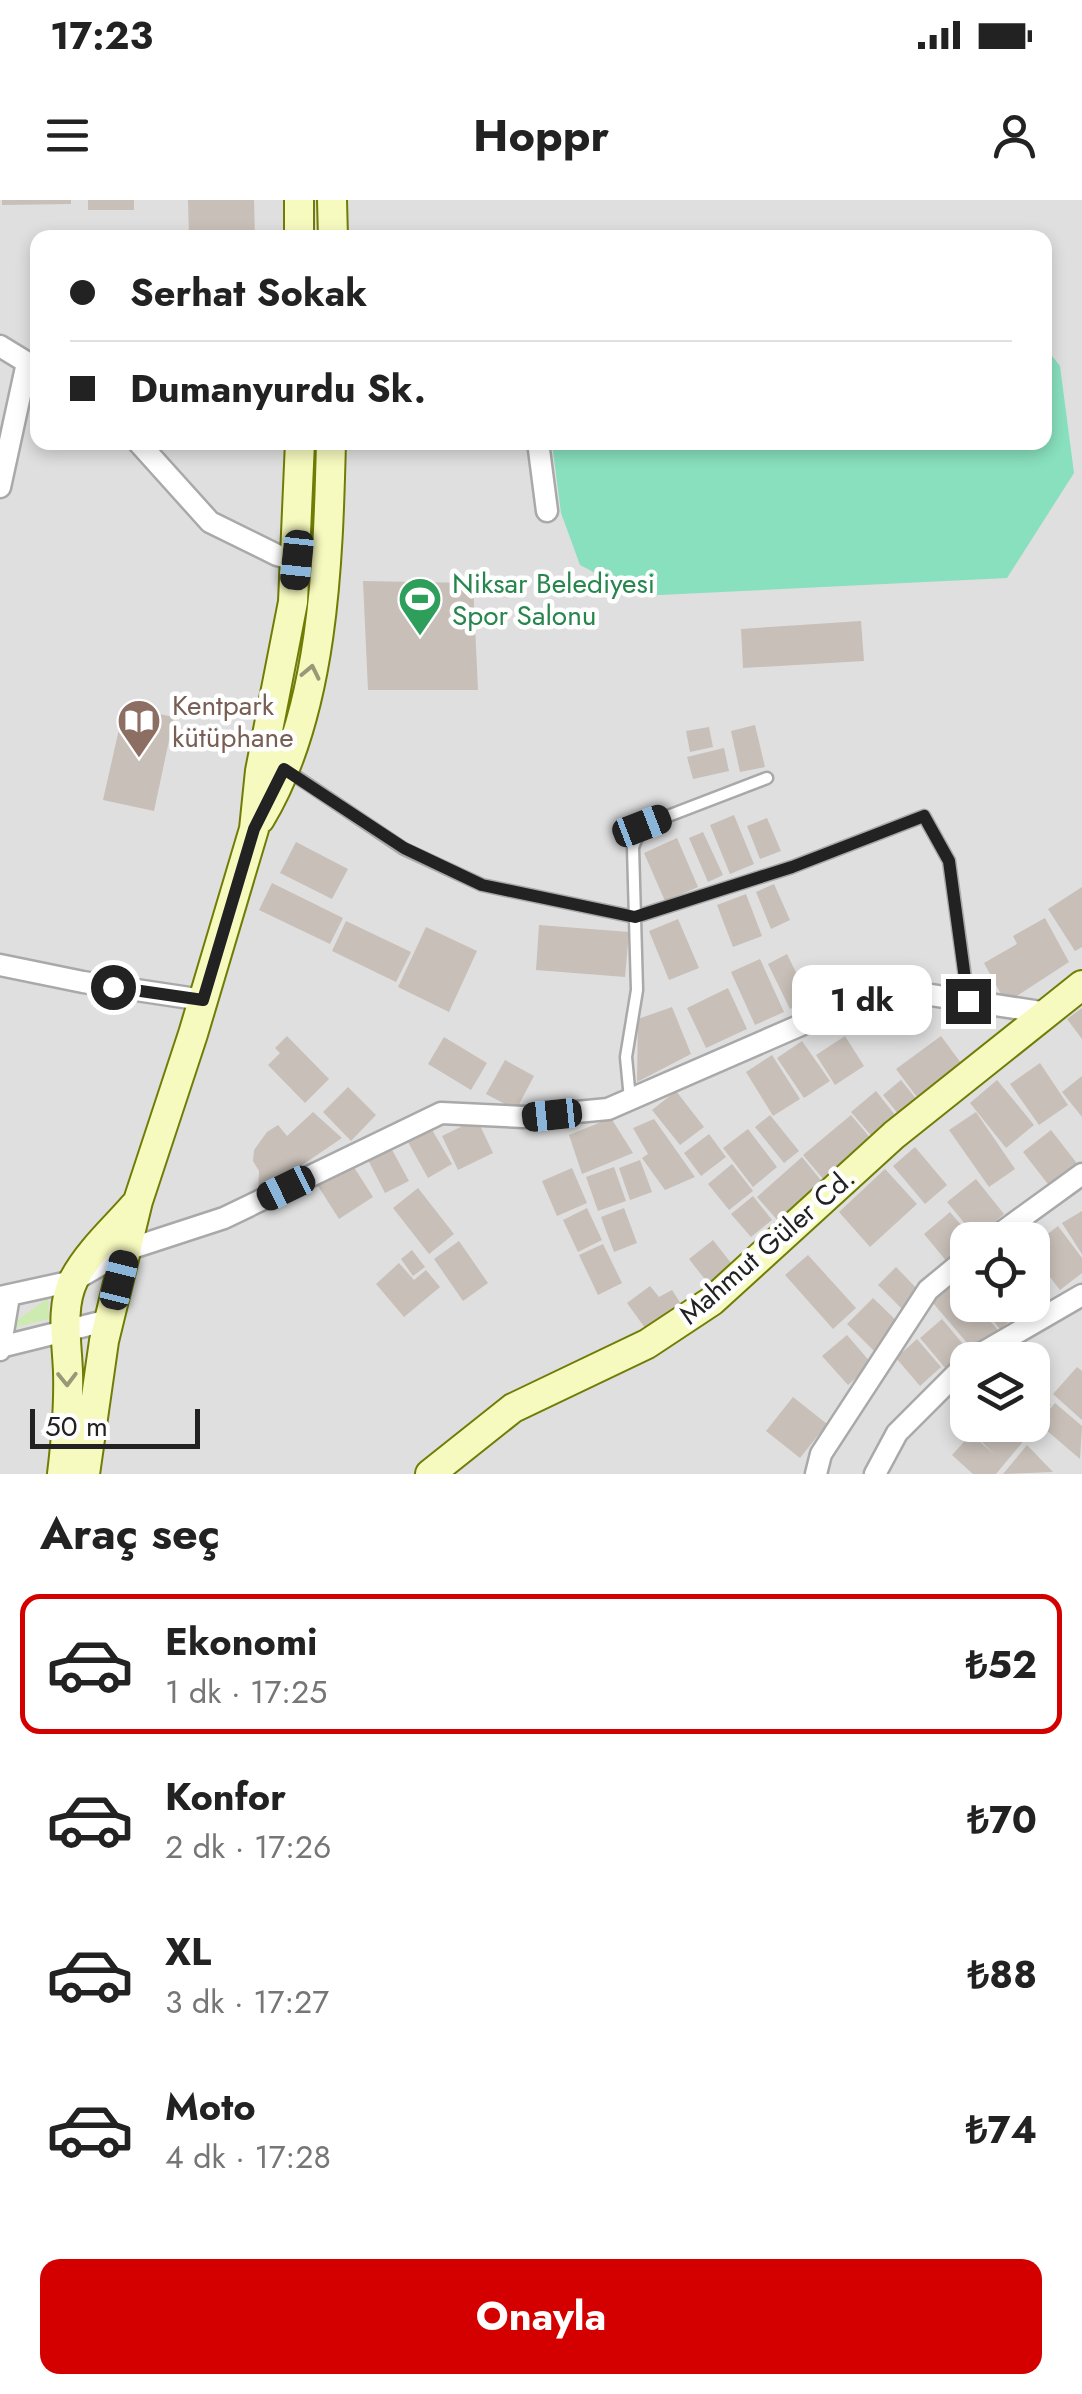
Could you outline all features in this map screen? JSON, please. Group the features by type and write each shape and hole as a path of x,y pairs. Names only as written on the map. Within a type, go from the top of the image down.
{"main road":[{"path":"299,200 299,230"},
{"path":"332,200 332,230"},
{"path":"254,829 260,771 293,602 300,450"},
{"path":"85,1474 109,1320 138,1200 254,829 284,769 309,680 324,603 331,450"},
{"name":"Mahmut Güler Cd.","path":"430,1474 513,1408 647,1344 712,1301 894,1136 1082,985"},
{"path":"62,1474 67,1405 66,1329 73,1281 138,1200"}],"street":[{"path":"0,346 30,365"},
{"path":"0,487 30,374"},
{"path":"145,450 210,522 276,555 297,560"},
{"path":"539,450 547,511"},
{"path":"0,965 203,1000"},
{"path":"109,1320 0,1348 5,1297 73,1281 126,1250 224,1218 441,1114 524,1118 608,1110 886,988 1046,1013"},
{"path":"1015,1222 1082,1174"},
{"path":"816,1474 821,1454 928,1290 950,1272"},
{"path":"1001,1342 1082,1295"},
{"path":"875,1474 897,1433 950,1379"}],"lane":[{"path":"284,769 404,848 482,885 635,917 792,867 924,816 949,861 968,1001"},
{"path":"630,1100 626,1056 637,990 633,847 642,826 767,778"}],"shaded area":[{"path":"0,200 1082,200 1082,1474 0,1474"}],"green space":[{"path":"1052,356 1060,366 1074,473 1007,578 639,596 580,565 561,513 553,450 1052,450"},
{"path":"48,1298 49,1319 16,1327 16,1321"}],"building":[{"path":"2,200 71,200 71,204 2,205"},
{"path":"88,200 134,200 134,210 88,210"},
{"path":"188,200 254,200 255,230 189,230"},
{"name":"Niksar Belediyesi Spor Salonu","path":"363,581 473,583 478,690 368,690"},
{"path":"861,621 864,661 743,668 741,629"},
{"name":"Kentpark kütüphane","path":"124,707 174,717 154,811 103,800"},
{"path":"755,725 765,767 740,772 731,731"},
{"path":"709,727 713,747 690,752 686,731"},
{"path":"724,748 729,771 693,779 687,757"},
{"path":"734,815 754,864 730,874 710,825"},
{"path":"767,818 781,851 760,859 747,826"},
{"path":"703,832 723,875 708,882 689,838"},
{"path":"677,838 698,887 665,901 644,853"},
{"path":"296,842 348,869 332,899 280,873"},
{"path":"272,883 343,918 330,944 259,910"},
{"path":"774,884 790,920 771,929 756,892"},
{"path":"1082,887 1082,947 1075,951 1048,909"},
{"path":"746,894 762,936 733,947 717,905"},
{"path":"1045,918 1069,962 1006,1003 984,963 1017,944 1013,936"},
{"path":"678,919 699,968 669,980 649,931"},
{"path":"346,921 411,952 396,982 332,951"},
{"path":"539,925 629,932 625,977 536,970"},
{"path":"426,927 477,951 449,1012 398,987"},
{"path":"787,954 809,999 790,1009 768,964"},
{"path":"760,959 784,1012 755,1025 731,972"},
{"path":"728,988 747,1029 706,1048 687,1008"},
{"path":"672,1007 691,1054 637,1082 638,1019"},
{"path":"1082,1008 1082,1039 1067,1019"},
{"path":"287,1036 329,1079 305,1103 268,1065 280,1053 275,1048"},
{"path":"845,1036 864,1066 835,1085 816,1055"},
{"path":"941,1036 964,1067 920,1101 896,1069"},
{"path":"444,1037 487,1063 471,1090 428,1064"},
{"path":"802,1041 830,1081 804,1098 777,1058"},
{"path":"772,1055 800,1099 773,1116 746,1072"},
{"path":"505,1060 534,1076 516,1110 486,1094"},
{"path":"1040,1063 1068,1105 1039,1125 1010,1084"},
{"path":"1082,1076 1082,1117 1062,1092"},
{"path":"901,1080 921,1105 903,1120 883,1095"},
{"path":"997,1080 1034,1125 1006,1148 970,1103"},
{"path":"348,1087 376,1115 351,1141 323,1112"},
{"path":"676,1091 704,1127 680,1145 652,1110"},
{"path":"876,1091 899,1120 875,1140 851,1112"},
{"path":"313,1112 342,1138 258,1195 259,1171 253,1161 254,1150 267,1132 278,1125 287,1136"},
{"path":"976,1112 1015,1169 989,1187 949,1130"},
{"path":"770,1115 799,1151 784,1163 755,1127"},
{"path":"851,1115 872,1140 824,1180 803,1155"},
{"path":"611,1118 633,1153 582,1174 569,1135"},
{"path":"477,1119 493,1153 458,1170 442,1136"},
{"path":"654,1119 695,1177 665,1190 642,1158 648,1154 633,1128"},
{"path":"431,1128 452,1164 428,1178 408,1142"},
{"path":"748,1129 777,1167 753,1187 723,1148"},
{"path":"1051,1130 1079,1166 1051,1188 1023,1152"},
{"path":"709,1134 726,1157 701,1176 684,1153"},
{"path":"390,1146 409,1181 385,1193 367,1158"},
{"path":"915,1147 947,1185 925,1204 893,1166"},
{"path":"802,1157 824,1184 780,1223 757,1197"},
{"path":"640,1160 652,1192 630,1200 619,1168"},
{"path":"352,1164 373,1197 339,1219 318,1186"},
{"path":"732,1164 753,1191 729,1210 708,1184"},
{"path":"614,1167 626,1201 598,1211 586,1177"},
{"path":"572,1168 587,1203 557,1216 542,1181"},
{"path":"885,1169 917,1204 870,1247 839,1212"},
{"path":"976,1179 1004,1214 994,1222 964,1222 947,1202"},
{"path":"418,1188 454,1234 429,1254 393,1208"},
{"path":"753,1196 772,1220 751,1237 731,1214"},
{"path":"587,1208 602,1240 578,1252 563,1220"},
{"path":"624,1208 637,1243 614,1252 601,1217"},
{"path":"1082,1211 1082,1254 1062,1223"},
{"path":"950,1212 959,1222 950,1222 950,1261 948,1263 924,1234"},
{"path":"1058,1226 1082,1258 1082,1273 1060,1290 1050,1277 1050,1232"},
{"path":"713,1240 735,1268 711,1287 689,1259"},
{"path":"459,1241 488,1283 463,1301 434,1259"},
{"path":"603,1244 622,1283 598,1295 579,1255"},
{"path":"412,1250 425,1267 413,1276 401,1259"},
{"path":"808,1255 856,1308 833,1329 785,1275"},
{"path":"399,1263 414,1280 426,1270 440,1287 404,1317 376,1284"},
{"path":"896,1267 921,1293 904,1311 878,1285"},
{"path":"950,1276 950,1322 991,1322 998,1330 984,1342 966,1342 927,1296"},
{"path":"650,1286 659,1297 672,1290 683,1307 648,1332 627,1303"},
{"path":"873,1298 901,1325 875,1352 847,1324"},
{"path":"942,1319 961,1342 950,1342 950,1366 946,1369 920,1338"},
{"path":"847,1335 872,1364 848,1385 822,1356"},
{"path":"917,1339 941,1367 920,1386 896,1358"},
{"path":"1077,1367 1082,1371 1082,1420 1053,1394"},
{"path":"793,1397 827,1424 800,1458 766,1431"},
{"path":"1055,1403 1082,1426 1080,1459 1050,1433 1050,1409"},
{"path":"964,1442 980,1442 995,1455 982,1442 1023,1442 996,1474 973,1474 952,1455"},
{"path":"1027,1445 1053,1472 1003,1474"}],"place":[{"name":"Niksar Belediyesi Spor Salonu","path":"420,637"},
{"name":"Kentpark kütüphane","path":"139,759"}],"route":[{"path":"113,987 203,1000 254,829 284,769 404,848 482,885 596,912 635,917 792,867 924,816 949,861 968,1001"}]}
